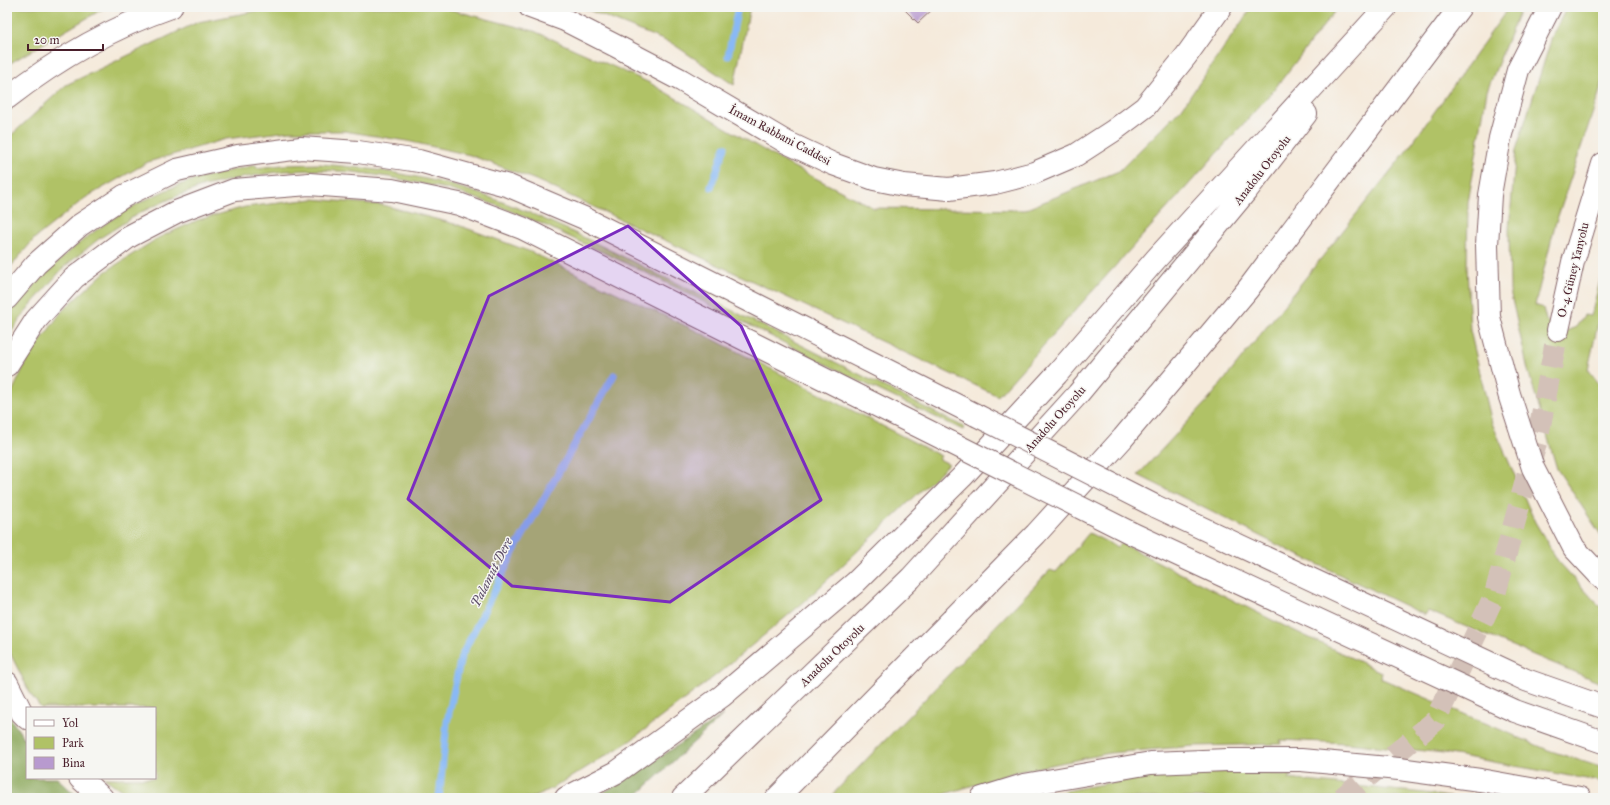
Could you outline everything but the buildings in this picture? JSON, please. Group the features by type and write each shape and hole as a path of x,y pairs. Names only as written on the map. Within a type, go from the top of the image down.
{"main road":[{"path":"7,98 28,82 67,57 142,17 171,7"},
{"name":"İmam Rabbani Caddesi","path":"530,7 565,20 616,46 681,80 786,142 833,164 874,179 904,185 949,189 995,183 1034,173 1076,155 1113,132 1145,106 1186,56 1221,7"},
{"path":"566,798 616,772 722,696 855,583 962,477 1057,374 1156,259 1387,7"},
{"name":"Anadolu Otoyolu","path":"684,798 911,578 1078,394 1247,190 1387,7"},
{"path":"778,798 1036,534 1123,438 1248,289 1460,7"},
{"path":"1550,7 1518,70 1500,138 1490,194 1489,209 1487,245 1489,317 1509,394 1533,468 1574,548 1603,579"},
{"path":"7,298 36,264 80,225 124,196 177,170 238,156 301,148 358,152 419,161 509,186 591,221 1155,506 1526,680 1603,707"},
{"name":"O-4 Güney Yanyolu","path":"1558,330 1573,262 1603,164"},
{"path":"7,365 36,320 74,278 130,236 176,212 234,190 309,184 392,190 459,204 522,228 1131,533 1515,711 1603,742"},
{"path":"7,683 22,713 26,717"},
{"path":"982,798 1024,785 1151,763 1228,760 1301,760 1399,769 1480,780 1580,798"},
{"path":"81,779 102,798"}],"highlighted area":[{"path":"628,226 741,326 821,500 670,602 512,586 408,499 489,296"}],"green space":[{"path":"7,7 106,7 7,65"},
{"path":"278,7 440,7 534,31 650,83 784,162 874,208 1024,210 1119,171 1182,108 1252,7 1338,7 1273,91 998,396 536,180 470,155 407,141 344,131 289,131 226,139 148,162 85,198 35,238 7,271 7,139 66,85 198,22"},
{"path":"581,7 750,7 734,85 673,44"},
{"path":"1509,7 1521,7 1487,91 1468,203 1467,267 1470,330 1492,423 1535,522 1558,561 1603,610 1603,684 1428,611 1425,615 1296,554 1138,475 1210,398 1408,149"},
{"path":"1567,7 1603,7 1603,82 1555,225 1535,305 1543,308 1546,320 1553,327 1566,331 1576,327 1584,315 1591,316 1603,268 1603,301 1588,369 1603,389 1603,538 1557,469 1528,370 1510,291 1509,229 1516,150 1553,34"},
{"path":"319,164 383,171 431,180 477,193 537,216 787,338 964,427 963,430 855,379 649,274 540,223 496,205 447,189 389,177 354,172 319,170 284,171 240,178 204,186 141,212 100,238 64,267 29,307 7,338 7,320 9,315 26,294 57,263 93,232 134,206 177,186 228,171 256,165 257,168 282,165"},
{"path":"313,199 383,205 458,225 531,252 705,335 941,456 939,459 949,464 804,602 715,676 630,741 553,788 531,798 133,798 105,779 156,779 156,707 40,707 31,695 7,647 7,403 27,360 62,311 105,272 158,238 198,220 245,207"},
{"path":"1089,533 1117,547 1121,543 1272,620 1381,672 1380,678 1548,750 1603,768 1603,782 1444,753 1347,743 1280,740 1281,744 1195,746 1110,753 1016,772 932,798 829,798 1050,570 1056,572"},
{"path":"7,713 26,742 26,779 58,779 79,798 7,798"},
{"path":"723,715 634,798 594,798 635,774"},
{"path":"1216,771 1293,775 1287,779 1424,793 1454,798 1038,798 1060,792 1127,780"}],"waterway":[{"name":"Palamut Dere","path":"728,56 738,7"},
{"name":"Palamut Dere","path":"711,187 725,147"},
{"name":"Palamut Dere","path":"439,798 447,722 461,657 514,551 614,375"}],"tunnel":[{"path":"1342,798 1435,721 1495,594 1538,436 1558,330"}]}
